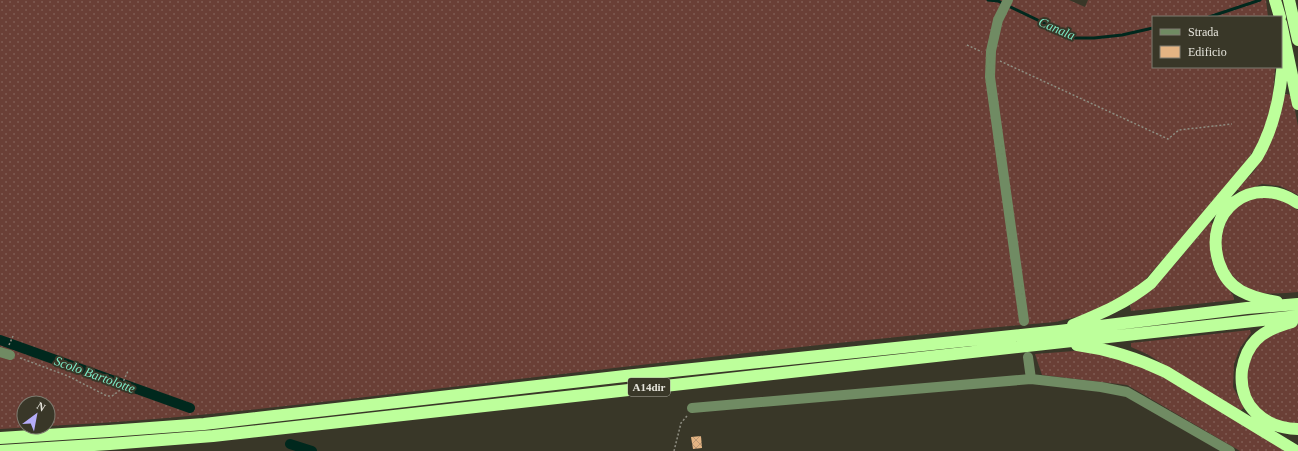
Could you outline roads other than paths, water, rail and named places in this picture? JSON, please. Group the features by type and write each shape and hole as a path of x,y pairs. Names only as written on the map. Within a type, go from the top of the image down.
{"highway":[{"path":"1275,0 1279,16"},
{"path":"1291,6 1298,40"},
{"path":"1282,28 1298,104"},
{"path":"1282,67 1284,38"},
{"path":"1059,331 1120,305 1151,283 1250,166 1263,147 1273,120 1281,81 1282,68"},
{"path":"1298,203 1285,195 1270,191 1262,191 1247,195 1234,202 1224,213 1218,226 1215,242 1220,268 1227,279 1236,288 1247,294 1264,299 1298,304"},
{"name":"A14dir","path":"0,438 109,432 204,424 625,376 1059,331 1247,308 1298,304"},
{"name":"A14dir","path":"0,451 213,436 1298,316"},
{"path":"1298,320 1269,331 1256,340 1251,346 1244,360 1242,383 1248,403 1257,414 1272,424 1298,429"},
{"path":"1041,344 1070,344 1093,347 1124,354 1145,362 1166,372 1296,451"}],"street":[{"path":"1008,0 998,20 991,51 990,77 1024,321"},
{"path":"0,352 10,355"},
{"path":"1028,357 1031,379"},
{"path":"692,408 1031,379 1101,387 1127,392 1230,451"}],"waterway":[{"name":"Canala","path":"988,0 998,1 1075,38 1094,38 1122,35 1152,28"},
{"name":"Canala","path":"1212,16 1260,0"},
{"name":"Scolo Bartolotte","path":"0,340 190,408"},
{"name":"Scolo Bartolotte","path":"290,444 312,451"}]}
